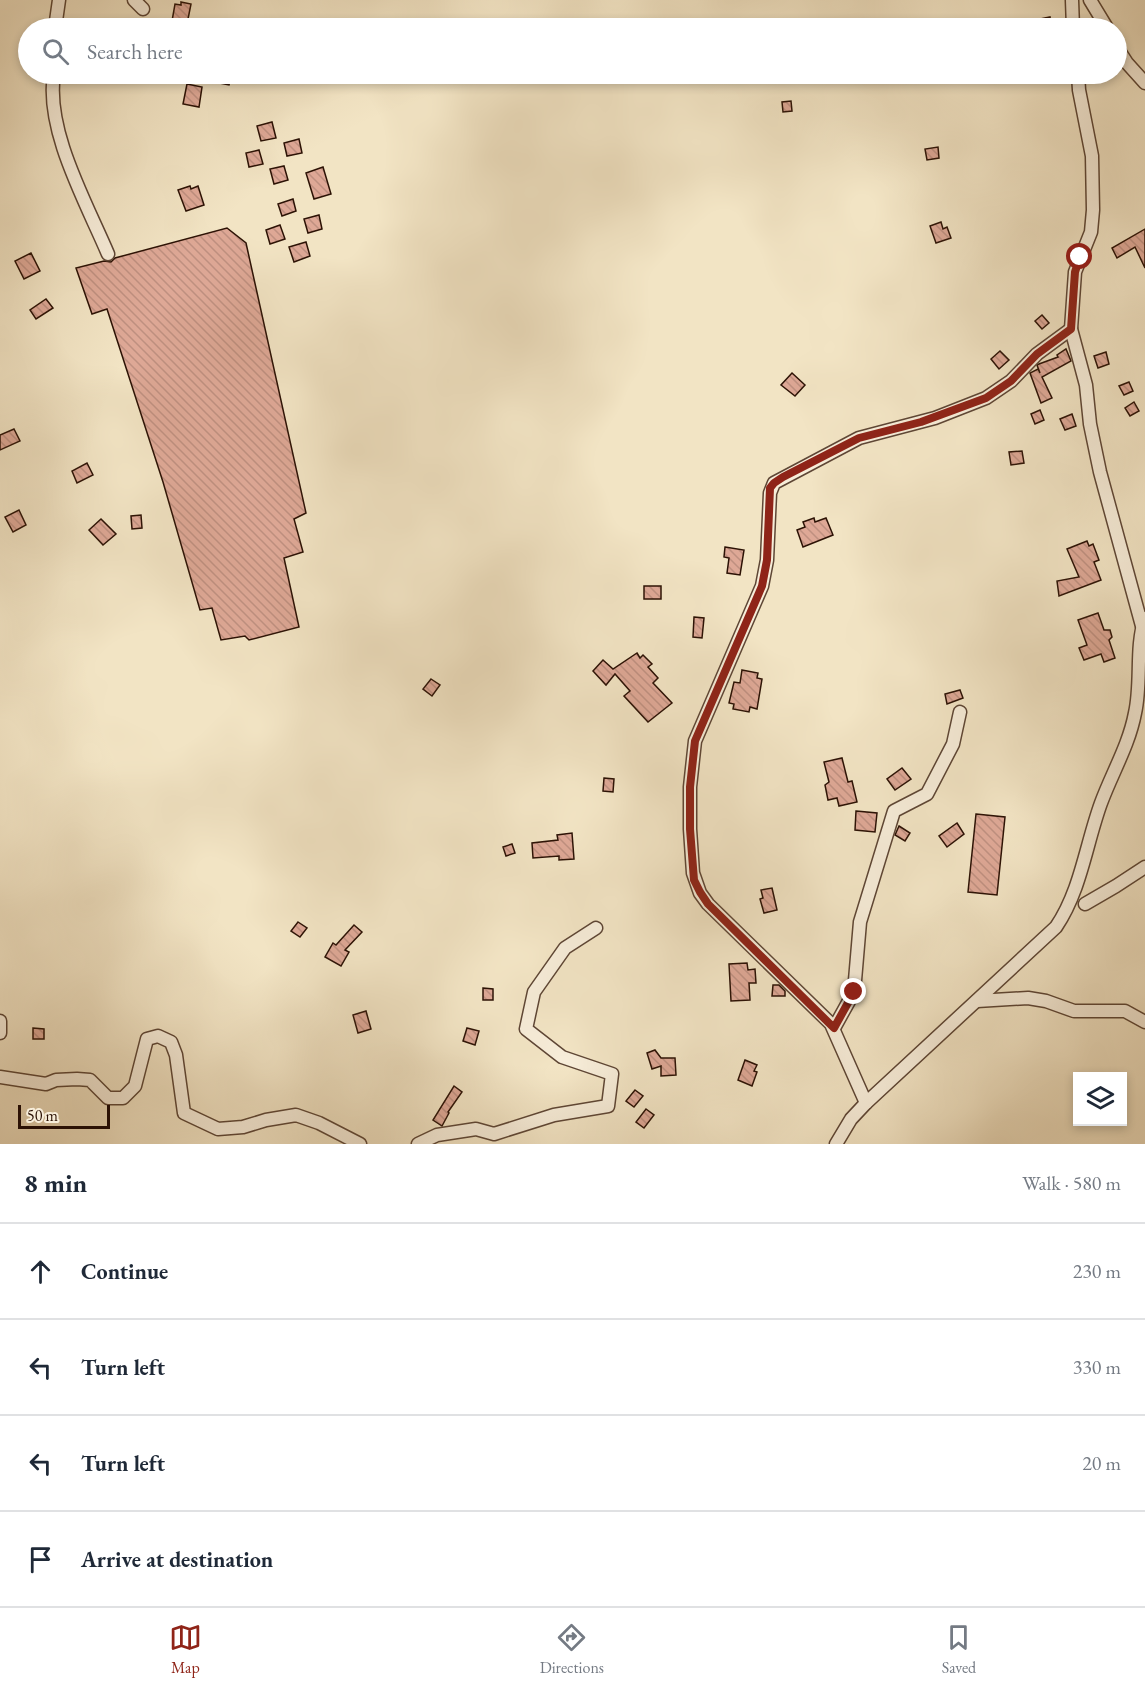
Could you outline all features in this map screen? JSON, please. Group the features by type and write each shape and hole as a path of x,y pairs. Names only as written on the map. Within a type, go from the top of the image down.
{"street":[{"path":"56,18 59,0"},
{"path":"1071,0 1072,18"},
{"path":"1090,0 1101,18"},
{"path":"1127,63 1145,83"},
{"path":"52,84 59,135 64,153 108,254"},
{"path":"836,1144 851,1119 866,1102 1056,927 1069,905 1101,804 1135,714 1144,622 1100,472 1090,424 1086,385 1071,329 1075,272 1091,232 1093,210 1092,156 1079,84"},
{"path":"866,1102 834,1028 708,904 700,892 693,873 690,829 690,787 695,741 762,586 767,560 770,488 774,483 859,438 921,422 986,398 1011,381 1037,354 1071,329"},
{"path":"834,1028 854,992 861,922 894,811 927,794 953,744 960,712"},
{"path":"1085,904 1145,867"},
{"path":"418,1144 436,1135 476,1129 494,1139 554,1115 608,1106 612,1074 562,1057 526,1029 534,992 565,948 596,928"},
{"path":"977,1001 1028,998 1074,1011 1125,1011 1145,1022"},
{"path":"0,1021 0,1033"},
{"path":"0,1077 45,1084 66,1079 90,1080 108,1098 123,1098 135,1086 147,1039 158,1036 171,1042 176,1055 184,1113 218,1129 243,1127 296,1115 360,1144"}],"building":[{"path":"181,2 191,4 188,18 173,18 175,4 181,5"},
{"path":"187,84 202,87 199,107 183,104"},
{"path":"791,101 792,111 783,112 782,102"},
{"path":"272,122 276,138 261,141 257,126"},
{"path":"299,139 302,153 287,156 284,143"},
{"path":"938,147 939,158 927,160 925,149"},
{"path":"259,150 263,164 249,167 246,153"},
{"path":"284,166 288,180 274,184 270,169"},
{"path":"323,167 331,194 314,199 306,173"},
{"path":"190,186 191,189 198,186 204,205 186,211 178,190"},
{"path":"293,199 296,211 282,216 278,204"},
{"path":"319,215 322,229 308,233 304,219"},
{"path":"941,222 943,229 947,227 951,238 936,243 930,226"},
{"path":"280,225 285,239 270,244 266,230"},
{"path":"227,228 246,243 306,513 294,519 303,552 284,558 299,627 249,640 245,636 221,640 212,608 200,610 163,482 107,309 92,314 76,268 104,261 111,262 115,258"},
{"path":"1145,229 1145,268 1135,247 1117,258 1112,248"},
{"path":"306,242 310,256 294,262 289,247"},
{"path":"31,253 40,271 24,279 15,261"},
{"path":"46,299 53,308 36,319 30,310"},
{"path":"1042,315 1049,323 1042,329 1035,321"},
{"path":"1066,349 1071,361 1042,377 1052,398 1041,403 1030,373 1038,369 1040,373 1037,365 1058,357 1057,355"},
{"path":"1000,351 1009,360 999,369 991,359"},
{"path":"1106,352 1109,364 1098,368 1094,356"},
{"path":"792,373 805,385 795,396 781,385"},
{"path":"1129,382 1133,391 1124,395 1119,386"},
{"path":"1134,402 1139,411 1130,416 1125,408"},
{"path":"1040,410 1044,420 1035,424 1031,414"},
{"path":"1072,414 1076,426 1065,430 1060,419"},
{"path":"14,429 20,441 0,450 0,435"},
{"path":"1022,451 1024,463 1011,465 1009,452"},
{"path":"87,463 93,475 77,483 72,471"},
{"path":"19,510 26,525 13,532 5,517"},
{"path":"141,515 142,528 132,529 131,516"},
{"path":"814,518 815,522 826,518 833,535 803,547 797,530 805,527 803,522"},
{"path":"101,519 116,534 103,545 89,530"},
{"path":"1087,541 1089,546 1093,544 1099,560 1094,562 1101,580 1059,596 1057,581 1079,577 1067,549"},
{"path":"725,547 744,550 740,575 727,573 729,558 724,557"},
{"path":"644,586 661,586 661,599 644,599"},
{"path":"1098,613 1104,630 1110,630 1112,637 1109,640 1115,658 1104,662 1101,654 1084,660 1079,648 1087,645 1078,620"},
{"path":"694,617 704,618 702,638 693,637"},
{"path":"637,653 640,658 643,655 652,664 648,667 658,678 653,683 672,703 648,722 624,696 630,691 615,674 606,685 593,671 603,660 613,669"},
{"path":"742,670 758,673 757,678 762,679 757,709 750,707 749,712 733,709 734,704 729,703 734,682 740,683"},
{"path":"431,679 440,685 432,696 423,689"},
{"path":"960,690 963,698 947,704 945,694"},
{"path":"842,758 848,782 852,781 857,802 839,806 837,798 828,800 825,785 829,782 824,762"},
{"path":"902,768 911,779 895,790 887,779"},
{"path":"604,778 614,779 613,792 603,791"},
{"path":"856,811 877,813 875,832 855,830"},
{"path":"976,814 1005,817 997,895 968,892"},
{"path":"957,823 964,834 947,847 939,836"},
{"path":"899,826 910,833 905,841 895,835"},
{"path":"572,833 574,859 559,860 559,856 533,858 532,843 558,840 557,835"},
{"path":"512,844 515,853 506,856 503,847"},
{"path":"772,888 777,910 764,913 760,899 763,898 761,890"},
{"path":"298,922 307,928 300,937 291,931"},
{"path":"354,925 362,932 345,950 349,952 341,966 325,957 333,943 336,945"},
{"path":"747,963 748,970 755,969 756,983 749,983 750,1000 731,1001 729,964"},
{"path":"773,985 779,985 785,991 785,996 772,996"},
{"path":"483,988 493,989 493,1000 483,1000"},
{"path":"366,1011 371,1029 358,1033 353,1015"},
{"path":"33,1028 44,1029 44,1039 33,1039"},
{"path":"467,1028 479,1031 475,1045 463,1041"},
{"path":"655,1050 661,1058 675,1058 676,1075 661,1076 661,1066 652,1069 647,1053"},
{"path":"745,1060 757,1065 752,1086 738,1080"},
{"path":"454,1086 462,1092 448,1112 442,1126 433,1120"},
{"path":"635,1090 643,1096 634,1107 626,1101"},
{"path":"646,1109 654,1115 644,1128 636,1122"}],"route":[{"path":"854,992 834,1028 725,922 708,904 694,880 690,829 690,787 695,741 762,586 767,560 770,488 783,477 859,438 954,411 986,398 1011,381 1029,360 1071,329 1070,313 1075,272 1080,257"}]}
